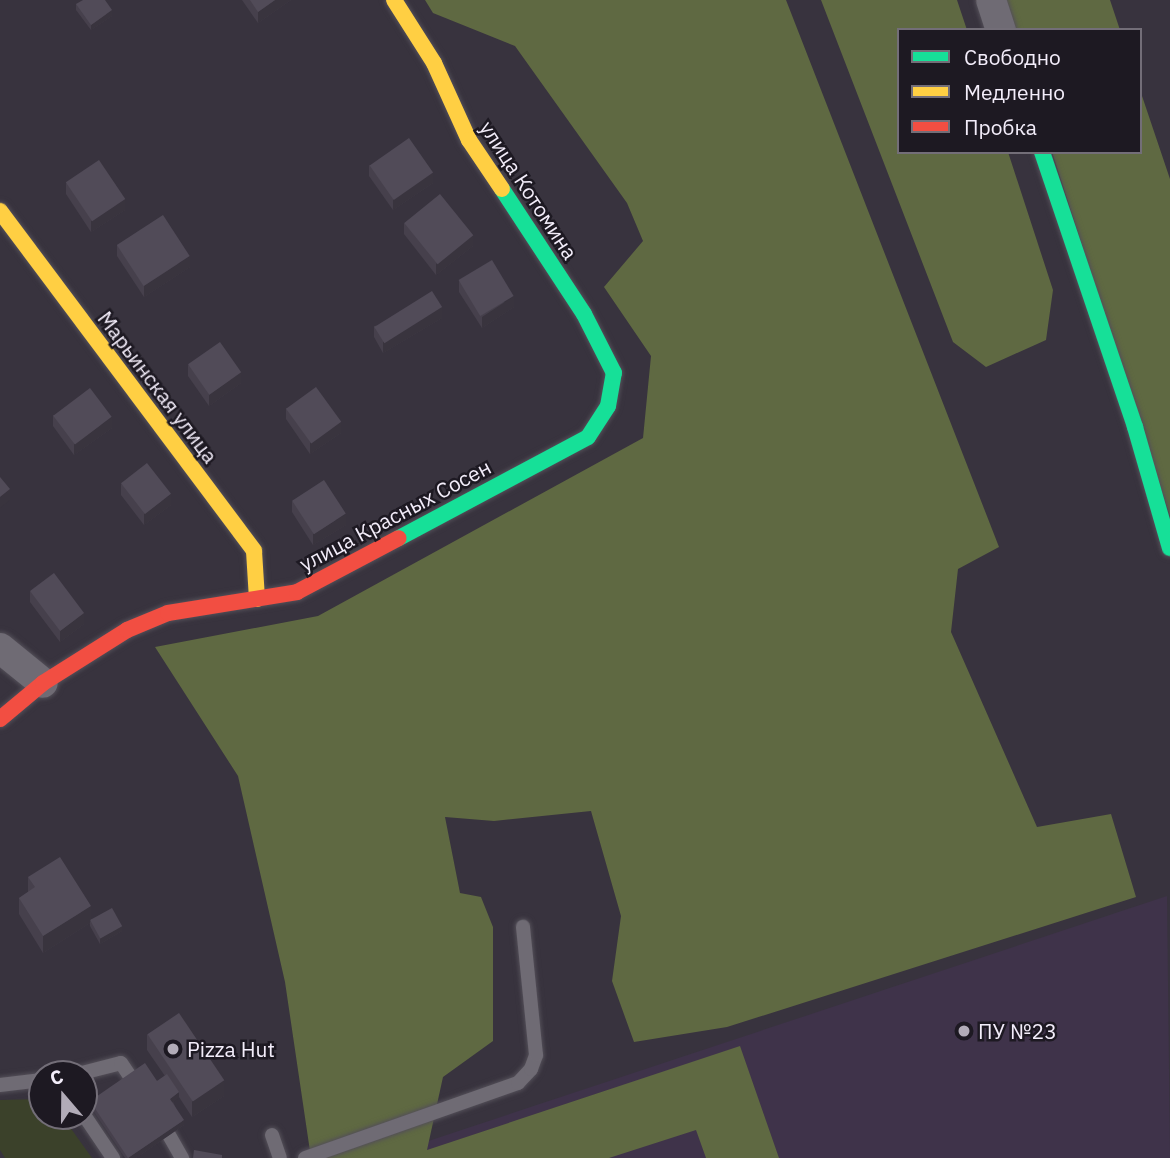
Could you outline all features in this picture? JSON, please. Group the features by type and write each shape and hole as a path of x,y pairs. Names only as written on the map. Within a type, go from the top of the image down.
{"street":[{"name":"улица Котомина","path":"394,0 434,63 469,141 584,314 614,373 608,406"},
{"path":"991,0 1000,28"},
{"path":"1043,154 1135,427 1170,548"},
{"name":"Марьинская улица","path":"0,211 254,551 257,599"},
{"name":"улица Красных Сосен","path":"0,719 43,682 127,630 168,613 297,592 588,437 608,406"},
{"path":"0,648 43,682"}],"lane":[{"path":"305,1158 519,1083 531,1069 536,1055 523,926"},
{"path":"98,1069 121,1063 183,1153 182,1158"},
{"path":"0,1085 28,1082"},
{"path":"94,1130 113,1158"},
{"path":"272,1135 280,1158"}],"shaded area":[{"name":"ПУ №23","path":"1167,896 1170,1158 377,1158"}],"green space":[{"path":"425,0 786,0 999,547 958,569 951,632 1037,827 1111,814 1136,897 727,1027 634,1042 612,981 621,916 591,811 494,821 445,817 460,893 481,897 493,927 493,1041 443,1077 427,1150 740,1046 779,1158 706,1158 696,1130 609,1158 311,1158 285,982 238,776 155,647 318,616 643,438 651,356 604,287 643,241 627,203 515,46 433,13"},
{"path":"821,0 957,0 966,28 897,28 897,154 1009,154 1053,290 1046,340 986,367 953,342"},
{"path":"1001,0 1110,0 1119,28 1010,28"},
{"path":"1142,96 1170,179 1170,516 1053,154 1142,154"},
{"path":"28,1099 28,1130 72,1130 92,1158 5,1158 0,1150 0,1100"}],"building":[{"path":"83,0 105,0 112,10 91,25 76,4"},
{"path":"250,0 275,0 258,12"},
{"path":"409,138 433,172 394,200 370,166"},
{"path":"99,160 125,199 92,221 66,182"},
{"path":"440,194 473,235 438,264 404,223"},
{"path":"163,215 190,256 144,286 117,245"},
{"path":"492,260 514,296 480,316 459,280"},
{"path":"432,291 442,307 384,343 374,327"},
{"path":"220,342 241,372 209,395 188,364"},
{"path":"316,387 341,422 311,444 286,409"},
{"path":"90,388 112,417 75,444 53,416"},
{"path":"147,463 171,494 145,514 121,483"},
{"path":"0,477 10,489 0,497"},
{"path":"324,480 346,514 314,534 292,501"},
{"path":"54,573 84,613 60,631 30,591"},
{"path":"60,857 91,906 43,936 19,898 35,887 28,877"},
{"path":"112,908 122,926 100,938 90,920"},
{"path":"179,1013 224,1080 193,1101 147,1034"},
{"path":"145,1063 157,1081 167,1074 179,1092 170,1099 184,1120 128,1158 98,1113 98,1095"},
{"path":"194,1150 222,1155 222,1158 193,1158"}],"traffic: fast":[{"path":"1043,154 1135,427 1170,548"},
{"path":"399,538 588,437 608,406 614,373 584,314 502,189"}],"traffic: slow":[{"path":"394,0 434,63 469,140 502,189"},
{"path":"0,211 254,551 257,599"}],"traffic: jam":[{"path":"0,719 43,683 127,630 168,613 297,592 399,538"}],"place":[{"name":"ПУ №23","path":"964,1031"},
{"name":"Pizza Hut","path":"173,1049"}]}
